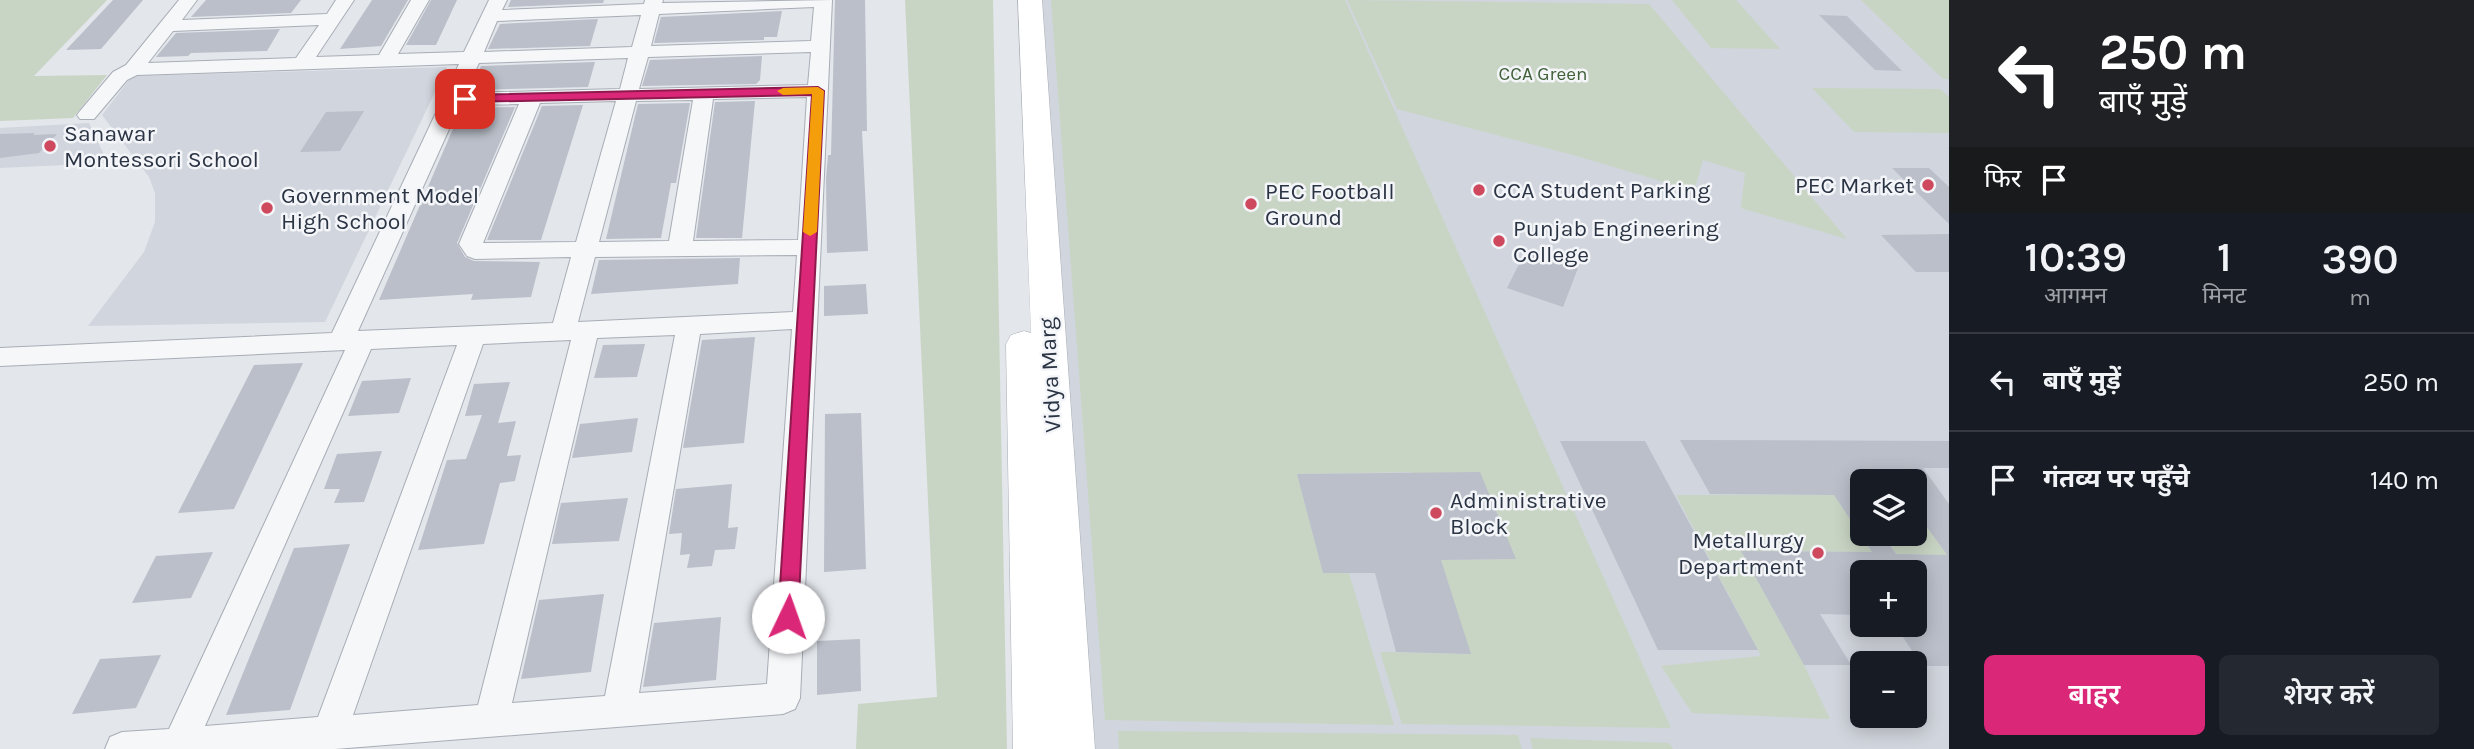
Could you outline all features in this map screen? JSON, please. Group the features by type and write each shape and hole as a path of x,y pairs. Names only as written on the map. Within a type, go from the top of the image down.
{"main road":[{"name":"Vidya Marg","path":"1012,0 1037,749"},
{"name":"Vidya Marg","path":"1030,0 1070,749"}],"street":[{"path":"88,115 120,76 133,69 188,0"},
{"path":"246,22 261,0"},
{"path":"301,65 345,0"},
{"path":"384,62 420,0"},
{"path":"122,749 179,746 491,722 783,698 823,0 495,8 453,99 179,746"},
{"path":"491,722 575,330 586,249 653,4"},
{"path":"166,26 332,19"},
{"path":"133,69 821,46"},
{"path":"453,99 818,91"},
{"path":"680,248 704,93"},
{"path":"533,97 471,248 475,251 809,247"},
{"path":"0,357 805,320"},
{"path":"619,711 689,325"},
{"path":"328,734 473,335"}],"shaded area":[{"name":"Punjab Engineering College","path":"1039,0 1949,0 1949,749 1071,749"},
{"name":"Government Model High School","path":"447,67 325,322 88,326 144,252 155,222 155,193 149,177 102,115 132,76"},
{"name":"Sanawar Montessori School","path":"89,123 108,163 0,168 0,128"}],"green space":[{"path":"0,0 107,0 34,76 107,75 73,118 0,121"},
{"path":"905,0 993,0 1007,749 856,749 858,704 937,697"},
{"name":"PEC Football Ground","path":"1051,0 1345,0 1671,728 1402,724 1380,652 1470,654 1441,560 1516,559 1414,482 1410,472 1297,474 1323,573 1349,573 1394,725 1105,720"},
{"name":"CCA Green","path":"1347,0 1649,4 1847,239 1741,208 1745,173 1703,160 1694,191 1577,156 1397,109"},
{"path":"1672,0 1736,0 1780,49 1711,48"},
{"path":"1861,0 1949,0 1949,79 1943,79"},
{"path":"1812,88 1940,89 1949,97 1949,133 1854,132"},
{"path":"1676,495 1834,495 1850,519 1850,546 1868,546 1872,552 1741,551 1804,665 1830,719 1692,713 1661,666 1761,656"},
{"path":"1927,526 1947,555 1896,554 1890,546 1927,546"},
{"path":"1118,731 1518,735 1522,749 1119,749"},
{"path":"1530,738 1669,743 1673,749 1533,749"}],"building":[{"path":"113,0 143,0 101,49 66,50"},
{"path":"206,0 301,0 291,13 191,17"},
{"path":"372,0 408,0 381,46 340,49"},
{"path":"431,0 457,0 436,45 406,45"},
{"path":"511,0 604,0 603,3 508,7"},
{"path":"835,0 865,0 867,131 862,131 868,251 827,253 826,178 828,155 831,155"},
{"path":"782,11 777,37 764,37 764,40 654,43 661,17"},
{"path":"1819,15 1847,16 1902,71 1875,70"},
{"path":"598,19 590,46 488,49 500,24"},
{"path":"280,29 267,51 191,53 188,56 156,57 176,33"},
{"path":"762,56 760,80 756,84 642,86 650,60"},
{"path":"595,62 588,87 469,90 481,66"},
{"path":"755,101 742,238 696,238 715,102"},
{"path":"690,103 676,183 671,183 661,238 606,239 638,104"},
{"path":"583,105 541,240 487,240 542,106"},
{"path":"515,107 457,243 465,257 474,261 540,262 531,297 471,300 473,294 379,300 462,108"},
{"path":"364,111 340,151 300,152 326,112"},
{"path":"35,133 33,135 57,134 39,153 0,158 0,134"},
{"path":"1892,168 1929,168 1949,187 1949,224"},
{"path":"1949,234 1949,272 1916,272 1881,235"},
{"path":"1526,250 1578,268 1563,307 1507,288"},
{"path":"740,258 738,284 591,294 599,260"},
{"path":"866,284 868,314 824,316 824,286"},
{"path":"755,337 744,443 683,448 702,340"},
{"path":"645,344 637,377 594,378 603,345"},
{"path":"303,363 234,509 178,513 254,365"},
{"path":"411,378 399,413 348,416 362,381"},
{"path":"510,382 498,423 516,421 507,456 521,455 515,481 500,483 484,544 418,550 447,460 466,459 482,415 465,416 474,384"},
{"path":"861,413 866,569 824,572 825,414"},
{"path":"638,418 632,452 572,458 580,424"},
{"name":"Metallurgy Department","path":"1680,440 1949,441 1949,468 1850,469 1850,519 1834,495 1710,494"},
{"path":"1560,441 1645,441 1758,650 1658,650"},
{"path":"382,451 364,502 334,503 340,489 324,489 337,454"},
{"path":"1480,472 1516,559 1441,560 1471,654 1396,652 1375,573 1323,573 1297,474"},
{"name":"Metallurgy Department","path":"1927,474 1949,504 1949,666 1927,666 1927,651 1912,651 1903,637 1927,637 1927,560 1850,560 1850,615 1820,614 1850,665 1804,665 1741,551 1872,552 1868,546 1890,546 1896,554 1947,555 1927,527"},
{"path":"732,484 728,528 738,527 735,549 715,550 712,566 687,568 690,554 680,555 682,533 669,534 676,489"},
{"path":"628,498 619,541 552,544 561,503"},
{"path":"350,544 290,710 226,715 294,548"},
{"path":"213,552 191,598 132,603 156,556"},
{"path":"604,594 591,672 521,679 539,600"},
{"path":"721,617 716,680 643,687 654,623"},
{"path":"860,639 861,691 817,695 817,641"},
{"path":"161,655 136,708 72,714 100,659"}],"slow traffic":[{"path":"783,91 818,91 810,232"}],"place":[{"name":"Sanawar Montessori School","path":"50,146"},
{"name":"PEC Market","path":"1928,185"},
{"name":"CCA Student Parking","path":"1479,190"},
{"name":"PEC Football Ground","path":"1251,204"},
{"name":"Government Model High School","path":"267,208"},
{"name":"Punjab Engineering College","path":"1499,241"},
{"name":"Administrative Block","path":"1436,513"},
{"name":"Metallurgy Department","path":"1818,553"}],"route":[{"path":"465,99 818,91 788,617"}]}
